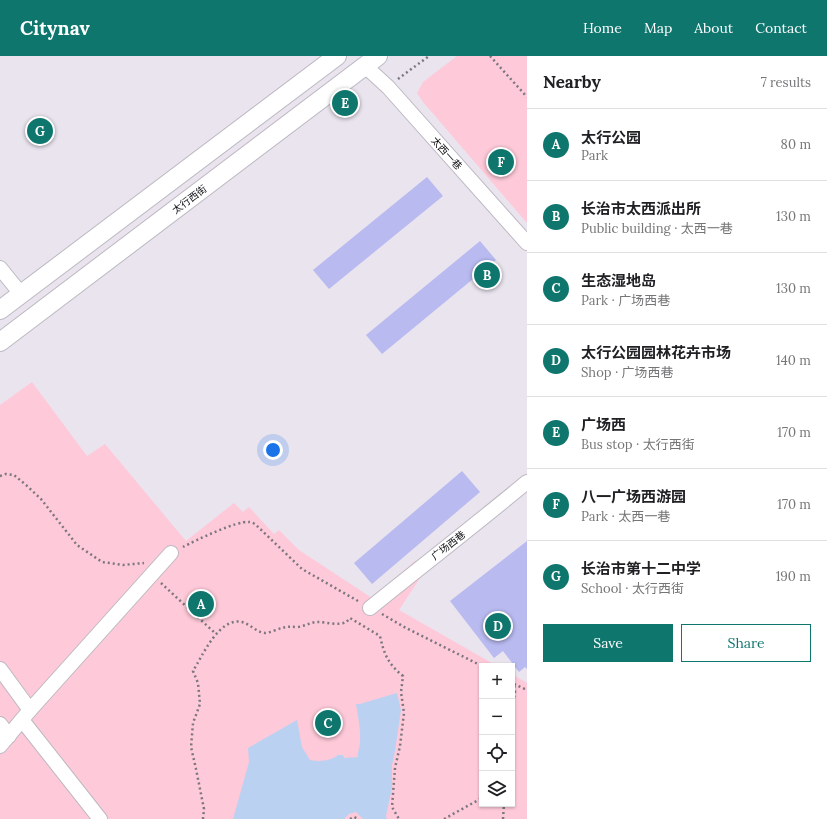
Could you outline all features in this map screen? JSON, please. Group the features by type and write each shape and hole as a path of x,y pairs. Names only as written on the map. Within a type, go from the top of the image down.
{"main road":[{"path":"0,310 337,56"},
{"name":"太行西街","path":"0,342 371,61"}],"street":[{"name":"太西一巷","path":"371,61 388,87 527,243"},
{"path":"0,268 21,294"},
{"name":"广场西巷","path":"370,608 527,482"},
{"path":"4,741 149,569 171,553"},
{"path":"0,669 26,715 100,819"},
{"path":"0,724 4,741"}],"path":[{"path":"388,87 429,56"},
{"path":"490,56 527,97"},
{"path":"0,476 6,474 14,475 26,485 41,499 77,545 102,562 149,569 216,634"},
{"path":"171,553 197,540 248,521 255,524 302,569 406,628 479,664"},
{"path":"203,819 204,809 191,747 193,723 200,704 198,683 193,671 216,634 224,627 232,623 242,622 265,633 285,627 298,627 316,622 336,624 345,623 350,618 380,636 388,661 403,676 401,692 404,713 400,746 395,768 392,807 399,819"},
{"path":"515,684 527,690"},
{"path":"444,819 479,800"},
{"path":"502,819 504,807"},
{"path":"350,819 354,817 358,819"}],"shaded area":[{"path":"457,56 527,56 527,223 423,102 417,93 423,82"},
{"path":"32,382 87,456 105,444 186,541 234,503 243,512 249,507 274,534 279,530 299,550 372,598 415,561 424,572 399,610 492,663 479,663 479,807 515,807 515,676 527,683 527,819 0,819 0,405"}],"water":[{"path":"397,693 401,710 392,765 392,788 386,816 387,819 363,819 356,812 349,814 344,819 233,819 249,762 248,748 297,720 302,747 310,760 317,761 332,759 338,755 343,755 344,758 358,757 360,733 356,704"}],"building":[{"path":"427,177 443,196 329,289 313,270"},
{"path":"480,241 496,260 382,354 366,335"},
{"path":"462,471 480,492 372,584 354,563"},
{"path":"527,541 527,669 525,667 519,672 515,667 515,663 512,663 503,651 494,658 450,601"}],"place":[{"name":"广场西","path":"345,103"},
{"name":"长治市第十二中学","path":"40,131"},
{"name":"八一广场西游园","path":"501,162"},
{"name":"长治市太西派出所","path":"487,275"},
{"name":"太行公园","path":"201,604"},
{"name":"太行公园园林花卉市场","path":"498,626"},
{"name":"生态湿地岛","path":"328,723"}]}
